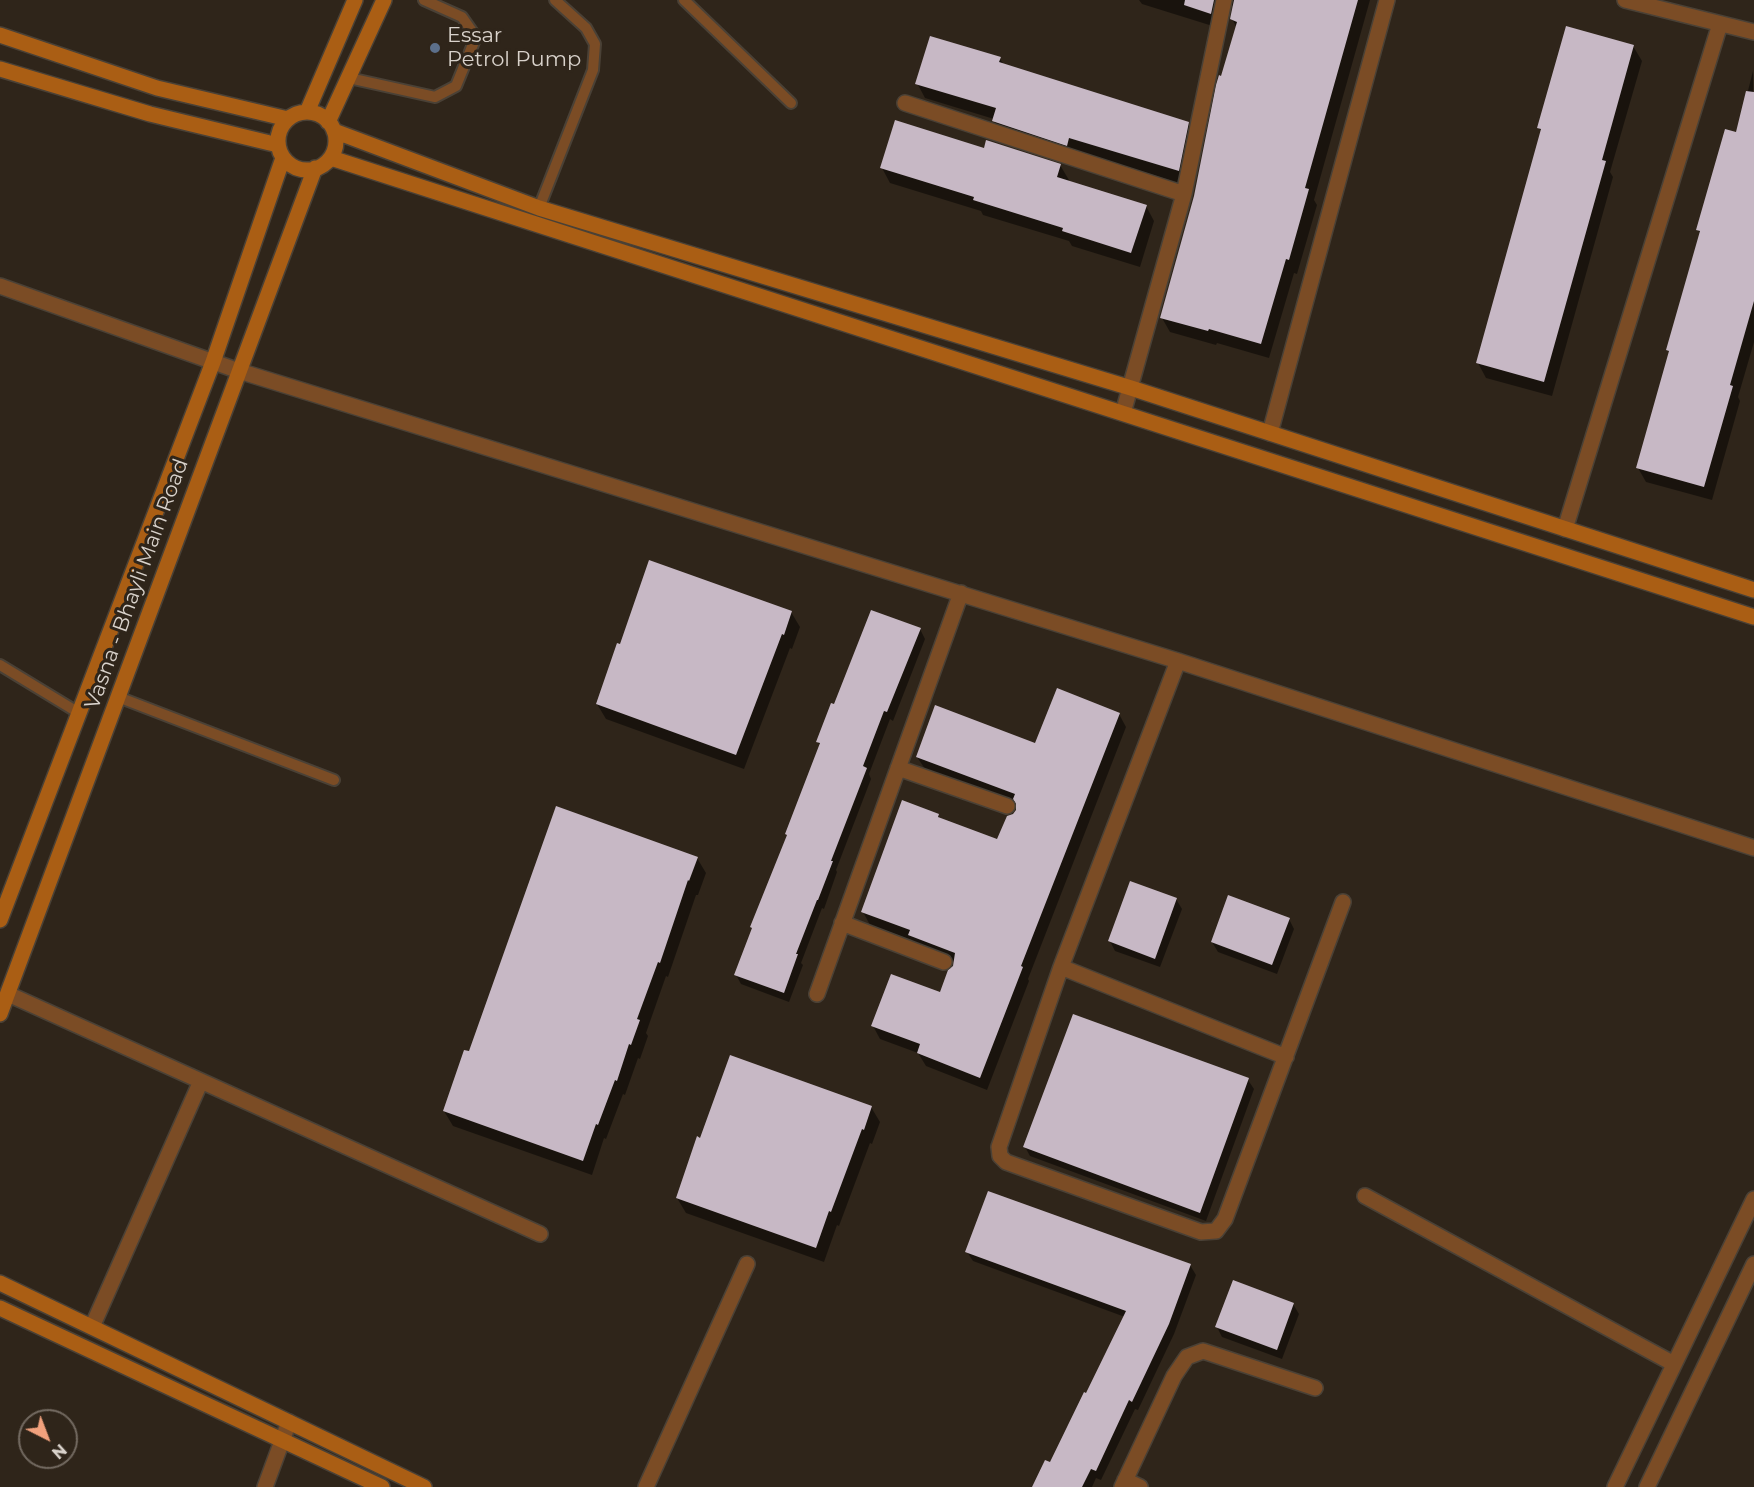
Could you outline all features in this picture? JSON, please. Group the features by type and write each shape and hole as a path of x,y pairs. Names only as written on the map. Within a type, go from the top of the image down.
{"main road":[{"path":"308,112 355,0"},
{"path":"331,127 349,78 384,0"},
{"path":"0,34 156,88 288,119"},
{"path":"0,69 281,151"},
{"path":"316,113 324,117 331,127 336,137 335,148 331,158 321,167 308,170 294,168 281,151 279,132 288,119 294,115 316,113"},
{"path":"331,127 539,208 1131,388 1754,590"},
{"name":"Vasna - Bhayli Main Road","path":"0,920 213,362 281,151"},
{"path":"331,158 1754,617"},
{"name":"Vasna - Bhayli Main Road","path":"0,1014 315,168"},
{"path":"0,1282 424,1487"},
{"path":"0,1308 382,1487"}],"street":[{"path":"1123,413 1184,194 1224,0"},
{"path":"1270,433 1388,0"},
{"path":"1625,0 1754,32"},
{"path":"1565,529 1720,24"},
{"path":"905,103 1184,194"},
{"path":"0,286 239,371 1178,660 1754,848"},
{"path":"817,994 961,594"},
{"path":"1178,660 1061,967 999,1147 1000,1156 1006,1162 1202,1232 1216,1231 1226,1219 1343,902"},
{"path":"898,768 1007,806"},
{"path":"842,923 944,962"},
{"path":"1061,967 1286,1057"},
{"path":"8,994 540,1234"},
{"path":"92,1327 201,1081"},
{"path":"1365,1196 1674,1364"},
{"path":"1615,1487 1754,1199"},
{"path":"646,1487 747,1264"},
{"path":"1647,1487 1754,1264"},
{"path":"1140,1487 1123,1484 1174,1376 1187,1358 1203,1352 1315,1388"},
{"path":"265,1487 289,1422"}],"lane":[{"path":"349,78 435,97 456,86 476,37 462,17 424,0"},
{"path":"539,208 593,70 595,44 586,28 555,0"},
{"path":"684,0 791,103"},
{"path":"0,665 79,713"},
{"path":"118,696 334,780"}],"building":[{"path":"1185,0 1214,0 1211,14 1184,5"},
{"path":"1234,0 1358,0 1305,188 1309,189 1289,260 1286,259 1261,344 1160,318 1194,196 1216,85 1219,75 1221,76 1237,22 1230,19"},
{"path":"1566,26 1634,45 1602,160 1606,161 1544,382 1476,363 1541,129 1537,128"},
{"path":"930,36 1001,57 999,62 1189,122 1179,171 1069,138 1067,146 992,121 996,108 915,84"},
{"path":"1746,91 1754,92 1754,301 1704,487 1636,468 1669,351 1666,350 1700,231 1696,230 1725,129 1736,132"},
{"path":"895,120 984,148 986,140 1061,164 1057,177 1147,205 1131,253 1062,231 1063,228 973,200 974,197 880,168"},
{"path":"649,560 792,611 736,755 596,704"},
{"path":"871,610 921,628 887,712 884,711 863,766 867,768 796,954 798,954 784,993 734,975 820,743 816,742 831,703 834,704"},
{"path":"1057,688 1120,713 1021,966 1023,967 980,1078 917,1053 920,1044 871,1026 891,974 940,992 948,970 953,966 955,953 908,935 910,930 861,912 902,800 939,814 938,817 997,839 1007,816 1016,810 1013,799 1015,794 916,757 935,705 1035,743"},
{"path":"556,806 698,857 637,1019 640,1020 631,1045 629,1044 617,1081 615,1080 598,1125 596,1124 583,1161 443,1111 464,1050 469,1051"},
{"path":"1130,881 1177,898 1155,959 1108,941"},
{"path":"1228,895 1290,918 1272,965 1211,942"},
{"path":"1073,1014 1249,1078 1200,1213 1023,1147"},
{"path":"730,1055 872,1106 816,1248 676,1198 697,1136 700,1138"},
{"path":"988,1191 1191,1264 1169,1324 1132,1402 1129,1400 1096,1471 1091,1469 1082,1487 1032,1487 1045,1460 1050,1462 1126,1311 965,1252"},
{"path":"1233,1280 1294,1303 1277,1350 1215,1327"}],"place":[{"name":"Essar Petrol Pump","path":"435,48"}]}
